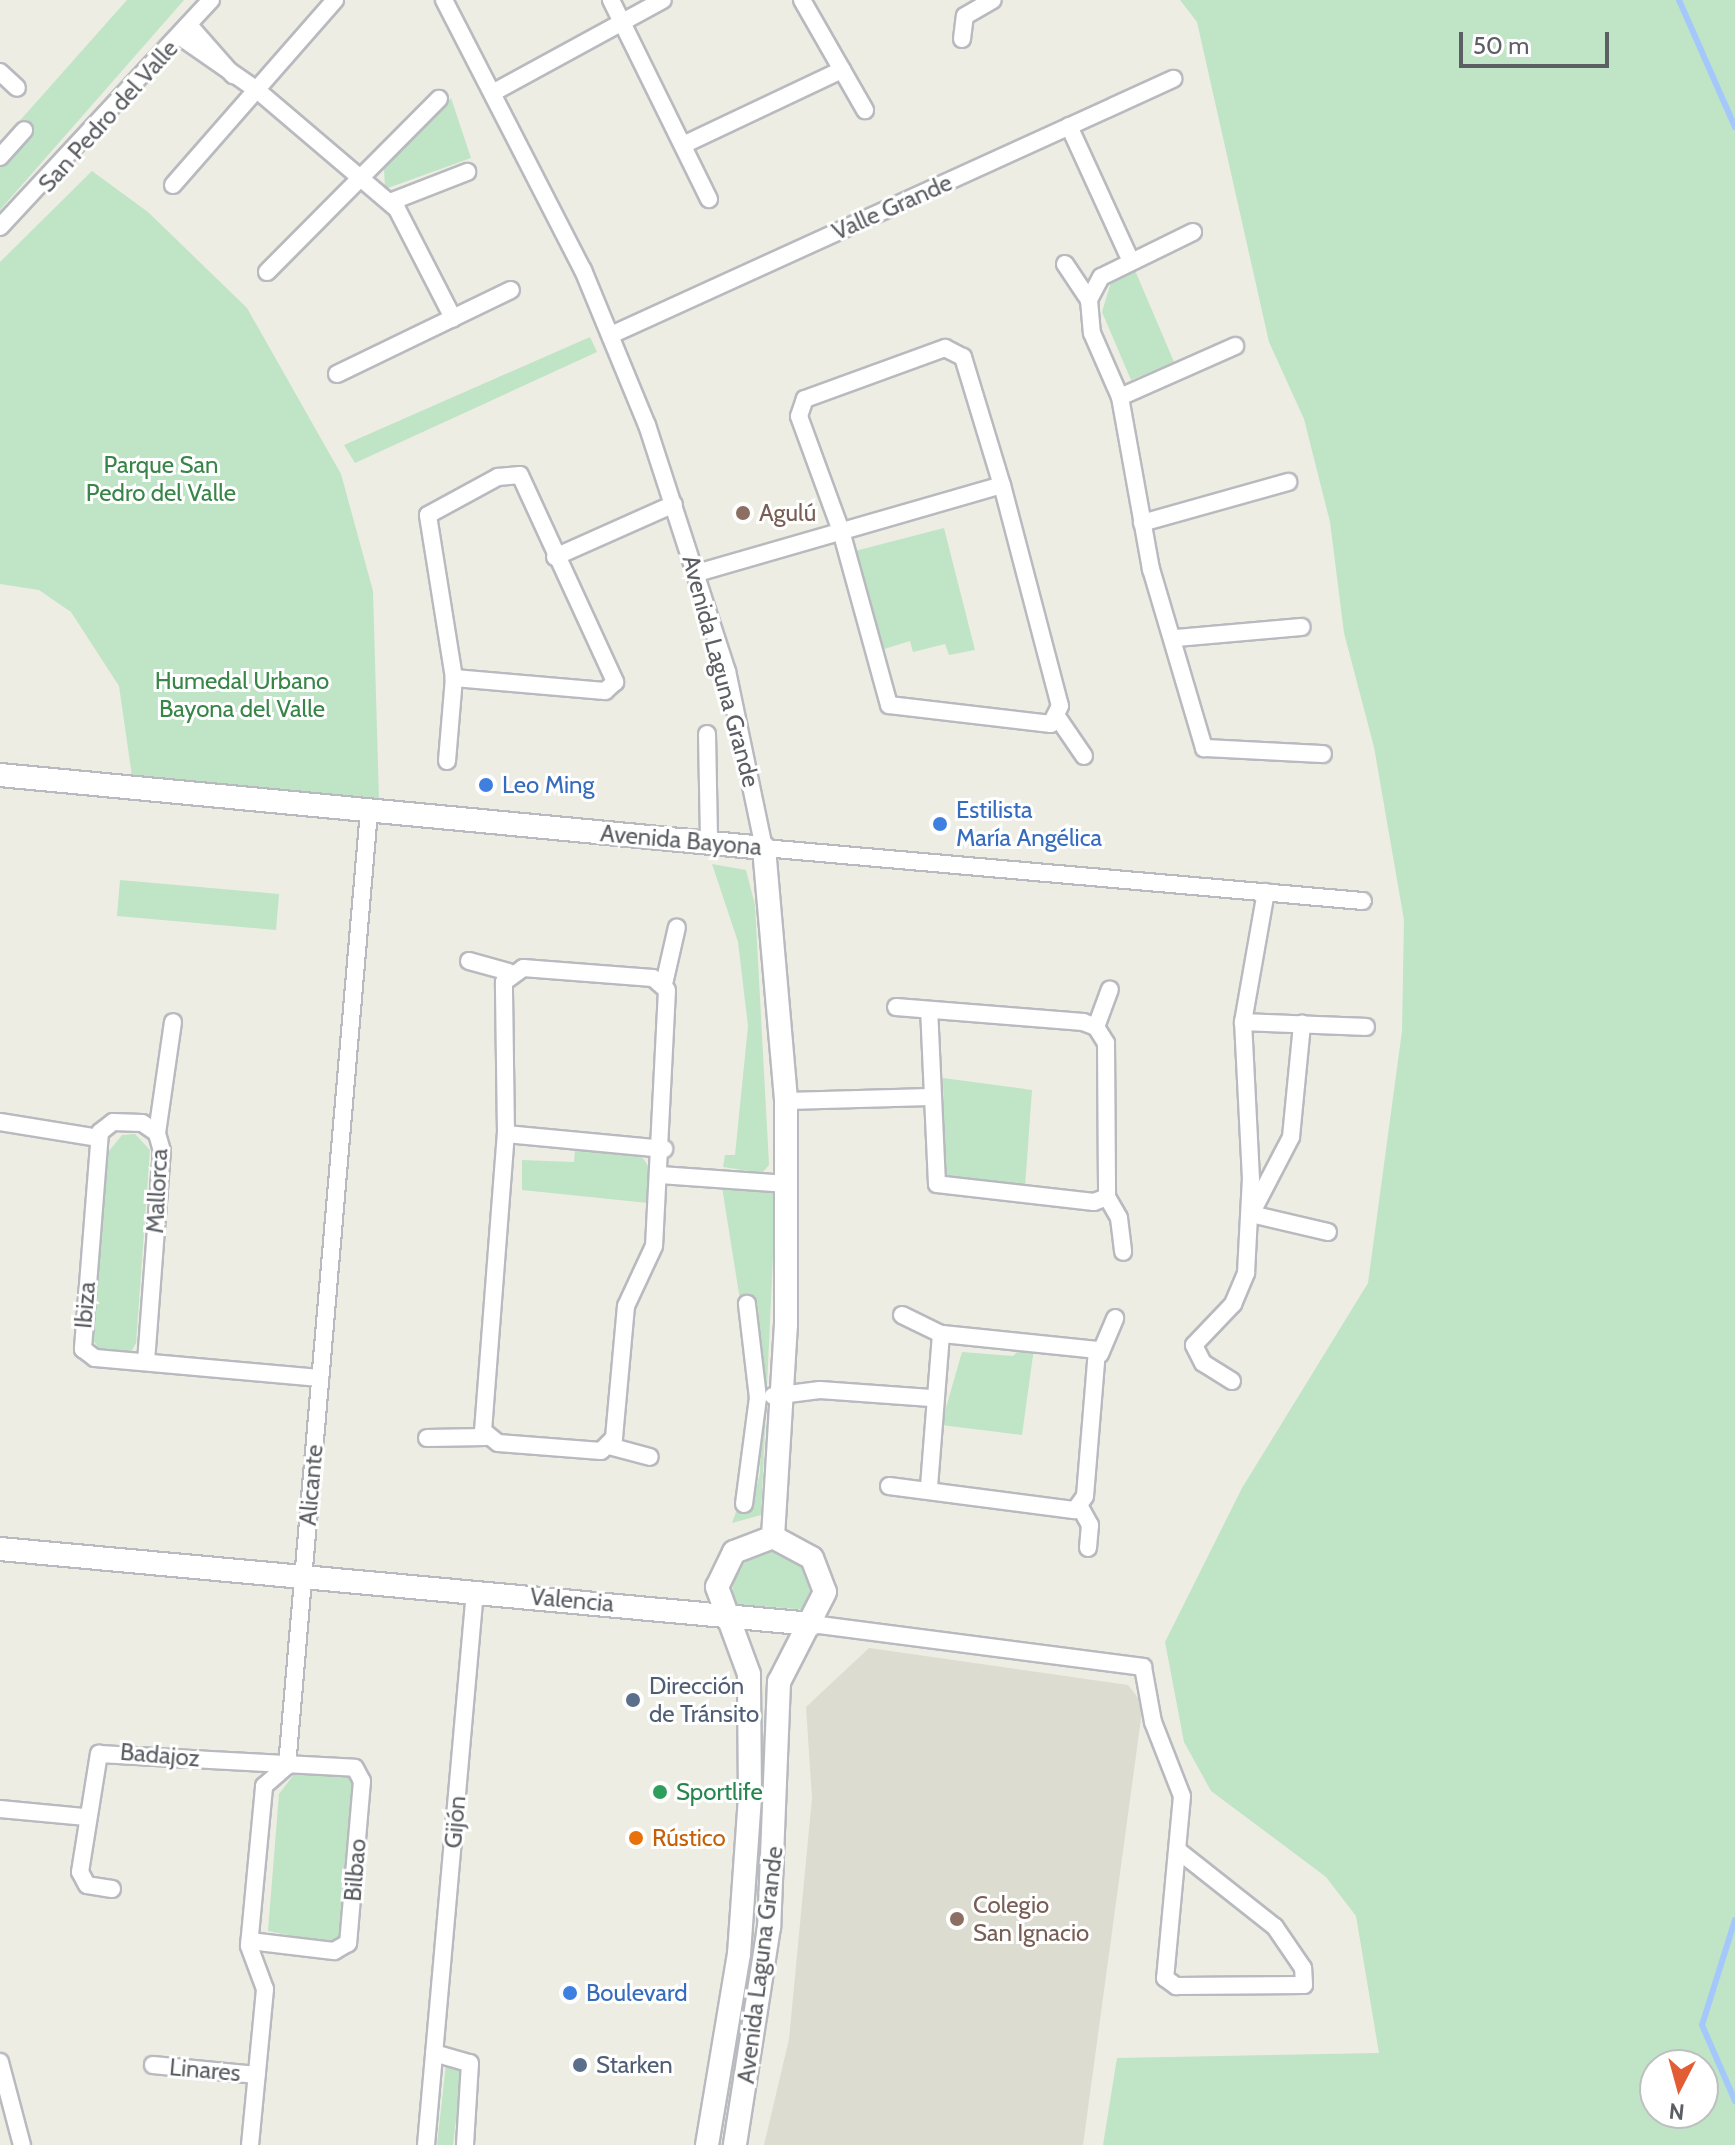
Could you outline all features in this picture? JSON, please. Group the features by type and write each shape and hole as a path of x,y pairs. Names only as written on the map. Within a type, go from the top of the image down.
{"main road":[{"name":"Avenida Bayona","path":"0,775 764,848"},
{"name":"Avenida Laguna Grande","path":"764,848 786,1101 784,1394 773,1537"},
{"name":"Avenida Laguna Grande","path":"707,2145 732,2006 750,1798 749,1674 723,1615 717,1587 727,1561 751,1540 773,1537 795,1544 819,1568 825,1592 812,1624 788,1656 779,1682 769,1927 735,2145"},
{"name":"Valencia","path":"0,1549 812,1624"}],"street":[{"name":"San Pedro del Valle","path":"0,227 211,0"},
{"path":"173,185 335,0"},
{"name":"Avenida Laguna Grande","path":"444,0 496,91 611,335 697,573 736,708 764,848"},
{"path":"611,0 709,199"},
{"path":"496,91 663,0"},
{"path":"802,0 865,110"},
{"path":"962,39 968,5 993,0"},
{"path":"184,31 233,75 257,90 390,202 415,234 453,318"},
{"path":"683,145 842,70"},
{"path":"0,72 17,88"},
{"name":"Valle Grande","path":"611,335 1173,79"},
{"path":"267,272 364,180 439,99"},
{"path":"1069,126 1129,257"},
{"path":"0,157 24,130"},
{"path":"390,202 467,172"},
{"path":"1089,300 1101,277 1129,257 1193,232"},
{"path":"1065,264 1089,300 1092,333 1120,397 1142,523 1206,751 1323,754"},
{"path":"337,374 511,290"},
{"path":"1120,397 1235,346"},
{"path":"1058,718 1046,724 889,705 841,531 799,406 945,348 963,357 1002,485 1058,718 1084,756"},
{"path":"447,761 454,678 432,508 498,477 520,475 555,557 615,677 613,687 454,678"},
{"path":"1142,523 1288,482"},
{"path":"697,573 1002,485"},
{"path":"555,557 674,504"},
{"path":"1176,638 1302,627"},
{"name":"Avenida Laguna Grande","path":"707,734 709,843"},
{"name":"Alicante","path":"287,1766 369,811"},
{"name":"Avenida Bayona","path":"764,848 1363,901"},
{"path":"1232,1381 1203,1363 1194,1345 1243,1285 1251,1214 1243,1022 1266,892"},
{"path":"609,1446 625,1314 652,1256 664,1149 664,984 677,927"},
{"path":"469,961 509,972 610,974 664,984"},
{"path":"486,1437 506,1134 509,972"},
{"path":"1096,1027 1110,989"},
{"path":"896,1007 1096,1027"},
{"path":"929,1010 932,1174 943,1188 1094,1202 1107,1197"},
{"name":"Mallorca","path":"146,1362 162,1151 157,1133 173,1022"},
{"path":"1243,1022 1366,1027"},
{"path":"1251,1214 1291,1137 1302,1024"},
{"path":"1096,1027 1106,1043 1107,1197 1119,1218 1123,1252"},
{"path":"786,1101 931,1097"},
{"path":"0,1122 99,1138 113,1122 142,1123 157,1133"},
{"path":"506,1134 664,1149"},
{"name":"Ibiza","path":"99,1138 82,1345 95,1358 320,1378"},
{"path":"661,1175 787,1184"},
{"path":"1251,1214 1328,1232"},
{"path":"744,1504 758,1398 747,1304"},
{"path":"902,1315 941,1334 1084,1343 1100,1354"},
{"path":"1088,1548 1090,1525 1080,1507 1100,1354 1115,1318"},
{"path":"929,1488 931,1398 941,1334"},
{"path":"758,1398 784,1394 931,1398"},
{"path":"427,1438 486,1437 596,1451 609,1446 650,1457"},
{"path":"889,1486 929,1488 1065,1511 1080,1507"},
{"name":"Gijón","path":"426,2145 475,1591"},
{"name":"Valencia","path":"812,1624 1143,1667 1153,1722 1181,1787 1180,1852"},
{"name":"Badajoz","path":"112,1889 80,1877 84,1817 94,1762 107,1751 287,1766"},
{"path":"250,2145 265,1989 250,1941 264,1786 287,1766"},
{"name":"Bilbao","path":"250,1941 334,1951 348,1943 361,1773 351,1767 287,1766"},
{"path":"0,1809 84,1817"},
{"path":"1180,1852 1275,1927 1303,1968 1301,1987 1167,1981 1180,1852"},
{"path":"434,2053 470,2063 465,2145"},
{"path":"0,2062 22,2145"},
{"name":"Linares","path":"153,2065 257,2075"}],"shaded area":[{"name":"Colegio San Ignacio","path":"869,1648 1128,1685 1143,1704 1083,2145 764,2145 789,2039 812,1798 806,1707"}],"green space":[{"path":"127,0 184,0 0,210 0,143"},
{"path":"1180,0 1735,0 1735,2145 1103,2145 1117,2058 1379,2053 1356,1916 1326,1877 1211,1791 1184,1742 1165,1642 1242,1488 1368,1283 1402,1031 1404,920 1374,747 1344,633 1330,522 1304,419 1269,342 1197,22"},
{"path":"451,98 471,158 385,189 384,168"},
{"name":"Parque San Pedro del Valle","path":"92,171 148,212 247,308 341,474 373,591 379,800 133,783 119,686 71,612 39,590 0,584 0,262"},
{"path":"1134,268 1174,362 1131,380 1102,312 1111,282"},
{"path":"590,337 597,352 355,463 344,445"},
{"path":"944,528 975,650 949,655 945,644 913,652 910,641 881,650 855,551"},
{"path":"712,864 746,870 755,905 769,1165 762,1173 723,1167 725,1155 735,1155 748,1026 738,942"},
{"path":"120,880 279,894 276,930 117,916"},
{"path":"943,1078 1032,1090 1025,1187 945,1178"},
{"path":"135,1134 150,1150 136,1343 130,1354 102,1353 93,1340 104,1157 122,1135"},
{"path":"575,1150 642,1157 649,1167 648,1203 522,1190 522,1160 574,1162"},
{"path":"722,1187 776,1192 761,1515 732,1523 736,1512 752,1505 760,1473 762,1384 758,1304 740,1300"},
{"path":"1023,1346 1034,1348 1022,1435 941,1425 962,1352 1013,1356"},
{"path":"774,1551 790,1555 812,1576 809,1610 732,1604 733,1572 758,1552"},
{"path":"298,1769 349,1772 357,1780 341,1940 333,1944 268,1931 279,1794"},
{"path":"446,2064 462,2070 453,2145 437,2145"}],"waterway":[{"path":"1679,0 1735,127"},
{"path":"1735,1920 1702,2025 1735,2101"}],"place":[{"name":"Agulú","path":"743,513"},
{"name":"Leo Ming","path":"486,785"},
{"name":"Estilista María Angélica","path":"940,824"},
{"name":"Dirección de Tránsito","path":"633,1700"},
{"name":"Sportlife","path":"660,1792"},
{"name":"Rústico","path":"636,1838"},
{"name":"Colegio San Ignacio","path":"957,1919"},
{"name":"Boulevard","path":"570,1993"},
{"name":"Starken","path":"580,2065"}],"park label":[{"name":"Humedal Urbano Bayona del Valle","path":"242,695"}]}
